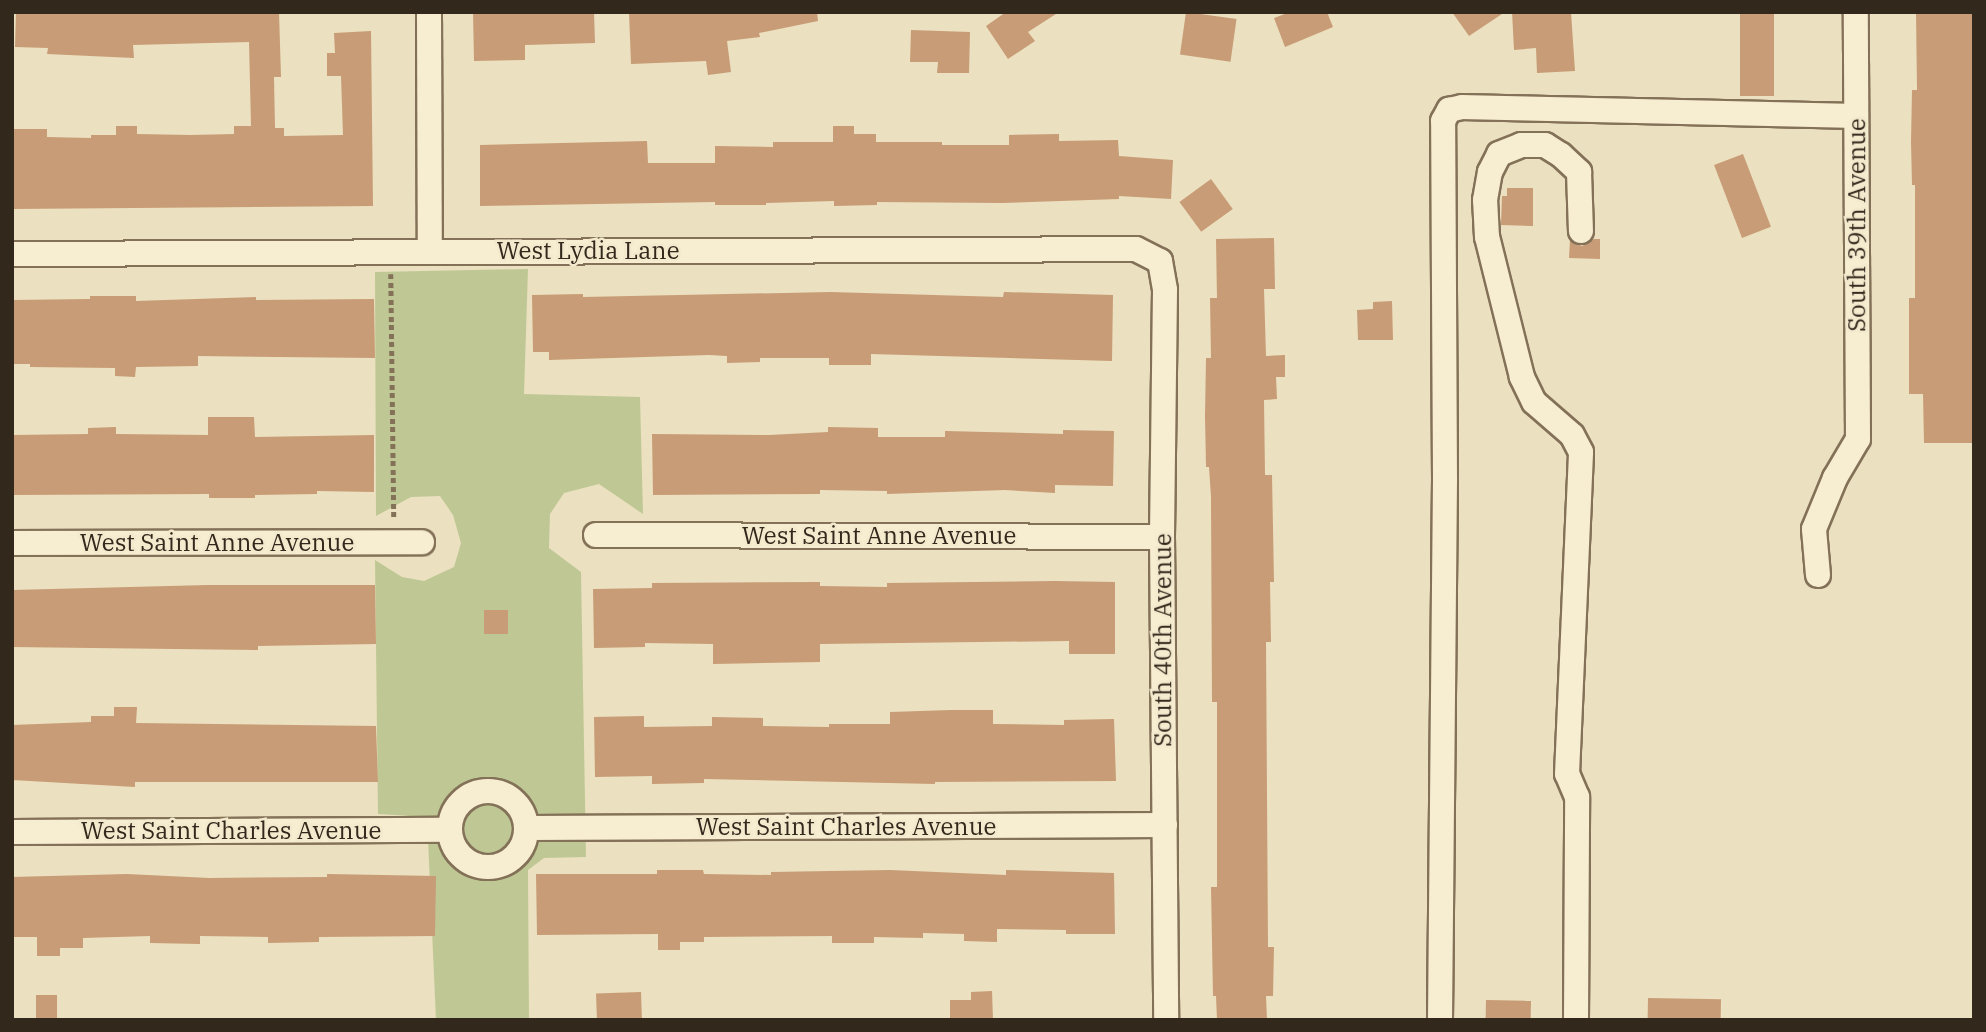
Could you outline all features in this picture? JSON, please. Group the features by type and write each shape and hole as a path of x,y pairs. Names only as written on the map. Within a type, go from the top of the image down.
{"street":[{"path":"429,12 430,251"},
{"name":"South 39th Avenue","path":"1818,575 1814,529 1835,478 1858,439 1856,12"},
{"path":"1440,1020 1445,479 1443,121 1449,110 1462,107 1856,116"},
{"path":"1576,1020 1577,797 1567,774 1581,452 1572,435 1534,402 1522,377 1487,237 1485,200 1490,172 1499,155 1521,145 1545,145 1562,155 1579,172 1581,231"},
{"name":"West Lydia Lane","path":"12,254 1136,249 1160,261"},
{"name":"South 40th Avenue","path":"1160,261 1165,290 1162,537 1166,1020"},
{"name":"West Saint Anne Avenue","path":"596,535 1162,537"},
{"name":"West Saint Anne Avenue","path":"12,542 422,542"},
{"path":"487,790 507,795 522,809 527,828 522,848 508,862 488,867 469,863 454,849 449,830 454,810 468,796 487,790"},
{"name":"West Saint Charles Avenue","path":"527,828 1165,825"},
{"name":"West Saint Charles Avenue","path":"12,832 449,830"}],"path":[{"path":"390,252 394,542"}],"green space":[{"path":"528,269 524,394 640,397 643,514 599,484 564,493 550,514 549,548 581,572 586,857 544,858 528,870 529,1020 436,1020 427,817 378,814 375,560 402,577 424,581 454,567 461,543 453,515 440,496 411,497 376,516 375,272"}],"building":[{"path":"16,12 279,12 281,77 274,77 275,128 284,128 284,136 343,135 341,76 327,76 327,53 335,53 334,33 371,31 373,206 12,209 12,129 47,129 47,137 91,138 91,135 116,135 116,126 137,126 137,134 190,135 234,134 234,126 251,126 249,42 133,45 134,58 47,54 48,48 15,47"},
{"path":"473,12 594,12 595,43 525,45 525,60 474,61"},
{"path":"629,12 817,12 818,21 759,33 760,37 727,41 731,72 708,75 706,61 631,64"},
{"path":"1006,12 1059,12 1028,32 1035,41 1008,59 986,26"},
{"path":"1186,12 1237,19 1231,62 1180,55"},
{"path":"1290,12 1327,12 1333,27 1285,47 1274,18"},
{"path":"1452,12 1505,12 1469,36"},
{"path":"1512,12 1571,12 1575,71 1537,73 1536,48 1514,50"},
{"path":"1740,12 1774,12 1774,96 1740,96"},
{"path":"1916,12 1974,12 1974,443 1924,443 1923,394 1909,394 1909,298 1915,298 1915,185 1912,185 1911,142 1912,90 1917,90"},
{"path":"911,30 970,32 969,73 937,73 938,62 910,62"},
{"path":"833,126 854,126 854,134 876,134 876,142 1009,145 1009,135 1059,134 1059,141 1118,140 1119,156 1173,160 1171,199 1119,196 1119,199 1002,203 877,202 877,205 834,206 834,201 766,205 715,205 715,202 480,206 480,145 647,141 648,163 715,163 715,146 773,147 773,142 833,142"},
{"path":"1743,154 1771,227 1742,238 1714,165"},
{"path":"1211,179 1233,209 1201,232 1179,202"},
{"path":"1507,188 1533,188 1533,226 1501,225 1502,196 1507,196"},
{"path":"1274,238 1275,289 1264,289 1266,356 1285,355 1285,377 1276,377 1277,399 1264,400 1265,475 1272,475 1274,582 1270,582 1271,642 1266,642 1268,947 1274,947 1273,996 1266,996 1267,1020 1217,1020 1216,996 1213,996 1211,887 1217,887 1217,702 1212,702 1211,497 1209,467 1206,467 1205,416 1206,358 1211,358 1210,298 1217,298 1216,239"},
{"path":"1594,239 1600,239 1600,259 1569,258 1570,240 1582,246"},
{"path":"830,292 1003,297 1004,292 1113,295 1112,361 871,354 871,365 829,365 829,358 760,358 760,362 727,363 727,356 709,355 549,360 549,352 533,352 532,295 583,294 583,297"},
{"path":"90,296 136,296 136,301 256,297 256,300 374,299 375,358 198,356 198,366 136,367 135,377 115,376 115,368 30,367 30,364 12,364 12,300 90,299"},
{"path":"1392,301 1393,340 1358,340 1357,310 1373,309 1373,302"},
{"path":"208,417 254,417 255,437 374,435 374,492 317,491 317,494 255,495 255,498 209,498 209,494 12,495 12,435 88,434 88,428 116,427 116,434 208,435"},
{"path":"828,427 878,428 878,437 945,437 945,431 1063,434 1063,430 1114,431 1113,486 1055,485 1055,493 1005,490 887,494 887,491 820,490 820,494 653,495 652,434 769,435 828,432"},
{"path":"820,582 820,586 887,587 887,583 1115,582 1115,654 1069,654 1069,641 820,644 820,662 713,664 713,644 645,643 645,647 594,648 593,589 652,588 652,583"},
{"path":"208,585 375,585 376,644 258,646 258,650 12,647 12,590"},
{"path":"484,610 508,610 508,634 484,634"},
{"path":"114,707 137,707 136,723 376,726 378,782 135,782 135,787 12,780 12,725 91,722 91,716 114,716"},
{"path":"993,710 993,724 1064,725 1064,720 1114,719 1116,781 935,784 704,779 704,783 652,784 652,776 595,777 594,717 644,716 644,727 712,726 712,717 763,718 763,726 829,727 829,724 890,724 890,712"},
{"path":"657,870 771,875 771,872 890,870 1006,875 1006,870 1114,873 1115,934 997,929 997,942 964,941 964,934 923,933 923,938 874,937 874,943 832,943 832,936 704,937 704,942 680,942 680,950 658,950 658,934 537,935 536,874 657,874"},
{"path":"127,874 209,878 327,877 327,874 436,876 435,936 319,937 319,942 268,943 268,937 200,936 200,944 150,943 150,936 83,938 83,948 60,948 60,956 37,956 37,937 12,937 12,877"},
{"path":"992,991 993,1020 950,1020 950,1000 971,1000 971,992"},
{"path":"641,992 642,1020 597,1020 596,994"},
{"path":"36,995 57,995 57,1020 36,1020"},
{"path":"1648,998 1721,999 1721,1020 1648,1020"},
{"path":"1486,1000 1531,1001 1531,1020 1486,1020"}]}
